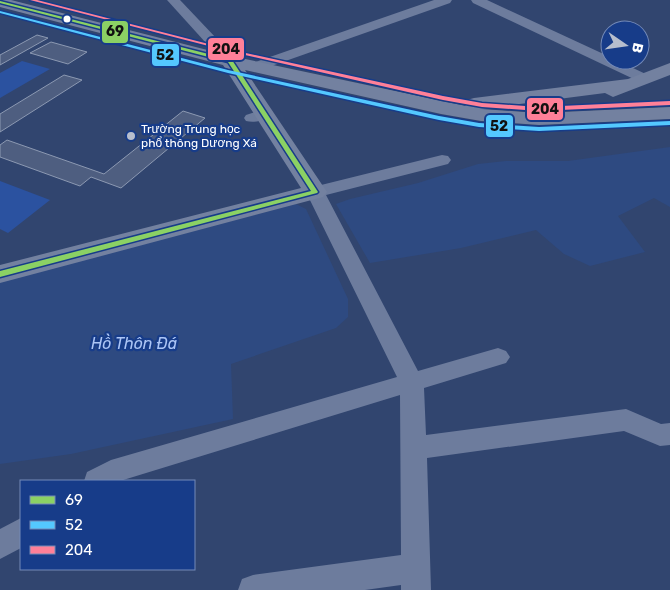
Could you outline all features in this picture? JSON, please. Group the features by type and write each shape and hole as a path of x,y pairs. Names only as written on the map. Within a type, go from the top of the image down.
{"main road":[{"path":"0,2 230,62 480,115 539,119 668,113"},
{"path":"0,274 315,192 258,116 230,62"},
{"path":"539,119 670,69"},
{"path":"441,108 638,82"},
{"path":"638,82 668,113"}],"street":[{"path":"173,0 230,62"},
{"path":"255,67 446,0"},
{"path":"477,0 638,82"},
{"path":"253,590 416,579 412,382 315,192 442,160"},
{"path":"99,480 111,472 498,357"},
{"path":"414,448 626,420 660,435 670,434"}],"shaded area":[{"path":"22,61 50,69 0,98 0,73"},
{"path":"0,181 50,200 8,233 0,229"}],"water":[{"path":"670,147 670,207 654,198 618,216 645,252 590,266 564,254 536,230 461,248 370,263 336,204 418,183 478,164 506,161 568,161"},
{"name":"Hồ Thôn Đá","path":"296,204 306,209 348,299 348,317 336,328 231,364 233,419 71,454 0,464 0,282"}],"building":[{"path":"37,35 48,38 0,65 0,55"},
{"path":"51,42 87,52 68,64 30,53"},
{"path":"64,75 82,80 0,132 0,114"},
{"path":"183,111 205,118 121,188 91,177 80,186 0,157 0,145 7,140 104,174"}],"transit line":[{"name":"204","path":"32,0 232,51 482,105 539,109 670,103"},
{"name":"69","path":"0,2 230,61"},
{"name":"52","path":"0,12 228,71 439,118 479,125 539,129 670,123"},
{"name":"69","path":"0,274 315,192 230,61"}],"place":[{"name":"Trường Trung học phổ thông Dương Xá","path":"131,136"}]}
